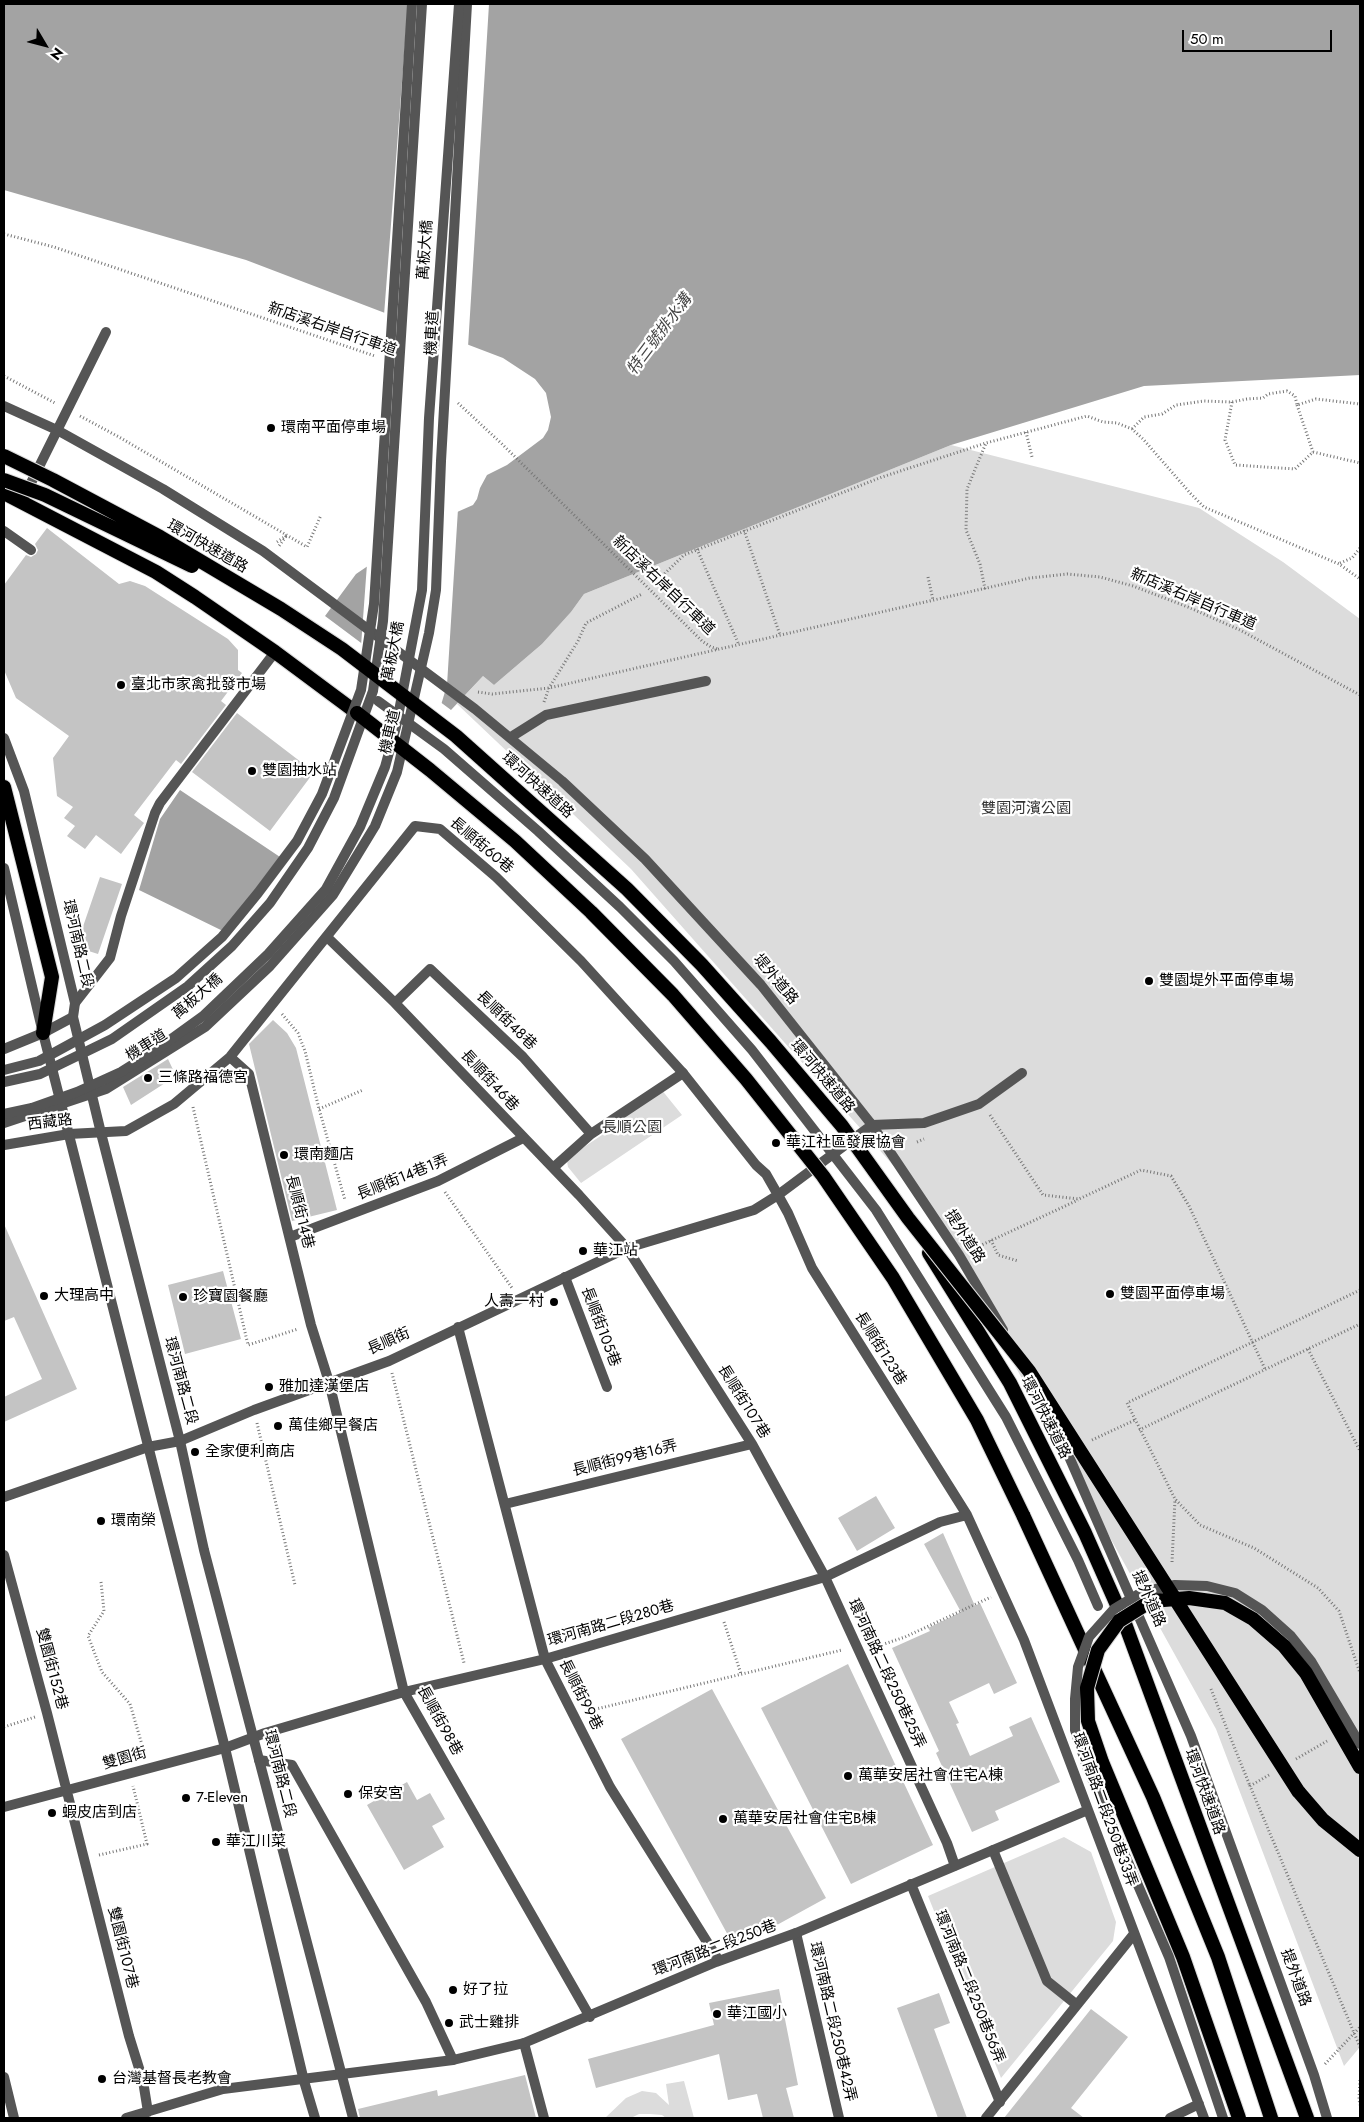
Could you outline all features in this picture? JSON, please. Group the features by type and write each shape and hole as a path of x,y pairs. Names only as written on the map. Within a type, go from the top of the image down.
{"highway":[{"name":"環河快速道路","path":"4,456 160,537 281,609 342,649 456,736 627,889 702,965 771,1042 842,1126 908,1218 1010,1383 1085,1533 1124,1621 1307,2118"},
{"path":"4,480 45,495 281,609"},
{"path":"4,493 156,572 195,596 357,713 430,770 508,835 591,912 673,995 746,1079 823,1176 893,1278 977,1420 1023,1515 1153,1797 1218,1957 1271,2118"},
{"path":"5,791 52,977 43,1033"},
{"path":"908,1218 1029,1371 1298,1791 1323,1820 1360,1850"},
{"path":"1239,2118 1183,1957 1102,1762 1088,1721 1087,1688 1098,1650 1119,1621 1151,1601 1190,1598 1225,1603 1253,1619 1284,1646 1306,1673 1360,1767"}],"street":[{"path":"4,1070 38,1061 105,1024 176,978 222,937 258,893 296,841 322,794 361,690 374,604 412,4"},
{"name":"萬板大橋","path":"4,1082 40,1074 112,1039 188,986 232,946 270,903 308,848 334,798 373,691 383,621 422,4"},
{"name":"萬板大橋","path":"4,1114 32,1108 77,1092 121,1072 156,1050 203,1016 268,954 326,889 360,827 385,767 396,727 422,590 429,418 459,4"},
{"name":"機車道","path":"4,1123 106,1089 205,1027 270,966 333,896 375,826 396,772 429,633 436,590 441,452 467,4"},
{"path":"22,501 106,332"},
{"name":"堤外道路","path":"4,406 57,430 163,489 263,551 338,605 512,738 562,781 645,859 762,985 872,1125"},
{"path":"4,464 34,476"},
{"path":"4,531 30,550"},
{"path":"75,1003 110,958 121,916 160,803 275,652"},
{"path":"512,738 546,715 706,681"},
{"path":"378,701 444,749 538,831 620,907 674,961 746,1043 876,1210 1006,1417 1078,1560 1098,1606"},
{"name":"環河南路二段","path":"4,738 24,791 75,1003 73,1017 180,1440 204,1550 353,2118"},
{"name":"長順街60巷","path":"101,1133 126,1131 174,1104 230,1056 415,826 440,829 496,877 581,961 683,1073 756,1165 766,1174 778,1195"},
{"path":"4,868 43,1033 224,1748 304,2081 315,2118"},
{"name":"長順街46巷","path":"327,937 395,1003 627,1248"},
{"name":"長順街48巷","path":"395,1003 430,969 523,1057 591,1134"},
{"path":"4,1049 43,1033 73,1017"},
{"name":"長順街14巷","path":"230,1056 248,1074 311,1325 330,1382"},
{"path":"778,1195 872,1125 924,1123 979,1104 1022,1072"},
{"path":"553,1168 591,1134 683,1073"},
{"name":"提外道路","path":"872,1125 959,1256 999,1322 1067,1452 1191,1736 1314,2075 1327,2118"},
{"name":"西藏路","path":"4,1144 69,1134 101,1133"},
{"name":"長順街14巷1弄","path":"290,1237 438,1182 523,1138"},
{"name":"長順街","path":"4,1497 148,1447 180,1440 254,1410 389,1360 627,1248 754,1210 778,1195"},
{"name":"長順街123巷","path":"778,1195 812,1268 967,1515"},
{"name":"長順街107巷","path":"627,1248 752,1444 825,1577"},
{"name":"長順街105巷","path":"564,1277 606,1387"},
{"name":"長順街99巷","path":"458,1327 544,1659 610,1787 719,1961"},
{"name":"長順街98巷","path":"330,1382 404,1692 590,2017"},
{"name":"長順街99巷16弄","path":"505,1504 752,1444"},
{"name":"環河南路二段280巷","path":"254,1737 404,1692 544,1659 825,1577 940,1522 967,1515"},
{"name":"環河南路二段250巷33弄","path":"967,1515 1024,1640 1204,2118"},
{"name":"雙園街152巷","path":"4,1555 48,1713 66,1792"},
{"name":"環河南路二段250巷25弄","path":"825,1577 947,1843 955,1866"},
{"path":"1224,2118 1170,1957 1087,1767 1076,1730 1075,1700 1078,1667 1090,1638 1096,1630 1114,1609 1142,1592 1175,1585 1207,1586 1235,1593 1262,1610 1291,1636 1312,1661 1360,1744"},
{"name":"雙園街","path":"4,1807 66,1792 224,1748 254,1737"},
{"path":"259,1760 292,1765 426,2002 453,2060"},
{"name":"雙園街107巷","path":"66,1792 128,2036 142,2081 148,2112"},
{"name":"環河南路二段250巷","path":"126,2118 223,2090 304,2081 342,2074 453,2060 524,2043 590,2017 719,1961 796,1933 1088,1810"},
{"path":"993,1850 1047,1981 1077,2005"},
{"name":"環河南路二段250巷56弄","path":"911,1884 1000,2102"},
{"name":"環河南路二段250巷42弄","path":"796,1933 839,2118"},
{"path":"986,2118 1134,1934"},
{"path":"524,2043 544,2118"},
{"path":"4,2077 14,2118"},
{"path":"1170,2118 1198,2104"}],"path":[{"name":"新店溪右岸自行車道","path":"4,234 54,247 377,357"},
{"path":"4,376 119,436 307,547 321,515"},
{"path":"1132,429 1144,417 1162,414 1176,405 1204,401 1232,402 1247,398 1263,398 1268,394 1287,391 1295,396 1314,452"},
{"name":"新店溪右岸自行車道","path":"451,397 502,444 711,648 718,649 739,645 1030,578 1067,574 1100,577 1133,586 1240,630 1360,696"},
{"path":"1297,405 1316,399 1360,404"},
{"path":"1232,402 1225,440 1235,465 1295,469 1314,452"},
{"path":"656,581 674,562 697,549 882,477 986,443 1088,416 1102,422 1117,423 1132,429 1143,438 1204,506 1340,564 1360,579"},
{"path":"1026,432 1032,457"},
{"path":"985,589 980,564 966,530 967,489 986,443"},
{"path":"1314,452 1360,463"},
{"path":"744,530 780,635"},
{"path":"1340,564 1352,558 1360,548"},
{"path":"697,549 739,645"},
{"path":"928,578 933,600"},
{"path":"546,715 544,699 548,688 578,641 586,623 642,594"},
{"path":"472,691 492,694 548,688 718,649"},
{"path":"273,1004 298,1034 305,1051 319,1109 350,1216"},
{"path":"319,1109 363,1090"},
{"path":"190,1092 248,1344 311,1325"},
{"path":"987,1111 1042,1195 1080,1199"},
{"path":"917,1142 925,1138"},
{"path":"959,1256 1141,1170 1171,1176 1189,1206 1265,1370"},
{"path":"438,1182 520,1299"},
{"path":"991,1240 998,1254 1018,1261"},
{"path":"1360,1290 1126,1403 1175,1498 1200,1525 1254,1548 1318,1588 1339,1611 1360,1673"},
{"path":"1139,1430 1360,1324"},
{"path":"1308,1349 1360,1452"},
{"path":"389,1360 468,1677"},
{"path":"254,1410 295,1584"},
{"path":"1067,1452 1134,1420"},
{"path":"100,1582 104,1611 88,1636 102,1672 130,1704 149,1768"},
{"path":"573,1714 904,1637 1002,1592"},
{"path":"719,1608 741,1674"},
{"path":"4,1727 48,1713"},
{"path":"1292,1762 1335,1737"},
{"path":"1275,1771 1250,1786 1360,2047"},
{"path":"83,1859 146,1844 130,1773"},
{"path":"1314,2075 1360,2027"},
{"path":"1360,2080 1360,2104"}],"green space":[{"name":"雙園河濱公園","path":"951,445 1199,508 1283,562 1360,619 1360,2047 1344,2066 1216,1729 922,1198 631,869 457,704 483,676 494,685 542,644 571,612 584,594"},
{"name":"長順公園","path":"661,1089 682,1115 581,1183 568,1167 567,1161 569,1157 608,1131 605,1126"},
{"path":"1064,1837 1091,1852 1116,1922 1113,1941 1001,2078 928,1896"},
{"path":"684,2081 694,2118 666,2118 662,2115 639,2114 631,2118 605,2118 626,2098 642,2091 656,2093 669,2105 666,2084"}],"water":[{"name":"特三號排水溝","path":"4,4 1360,4 1360,375 1144,386 951,445 584,594 571,612 542,644 494,685 483,676 451,710 325,616 356,574 430,524 473,505 487,475 507,465 543,438 548,430 551,417 546,393 535,379 503,358 246,260 4,190"},
{"path":"180,790 286,861 227,933 139,890 160,819"}],"pier":[{"path":"408,4 489,4 468,347 384,315"},
{"path":"458,509 447,685 441,705 361,646 367,564 429,522"}],"building":[{"name":"臺北市家禽批發市場","path":"47,528 119,584 130,581 145,586 228,639 238,650 238,670 242,673 221,701 226,705 181,764 176,760 134,815 144,823 121,854 96,835 85,849 67,836 75,826 64,818 73,807 57,796 53,758 69,736 16,698 4,670 4,585 26,555 31,557 36,554 38,550 35,544"},
{"name":"雙園抽水站","path":"237,713 314,772 270,831 192,772"},
{"path":"100,877 122,884 98,954 76,947"},
{"path":"273,1020 287,1033 296,1048 337,1210 292,1221 249,1044"},
{"name":"三條路福德宮","path":"168,1059 176,1076 131,1105 123,1087"},
{"path":"4,1224 77,1389 4,1422 4,1397 42,1379 14,1317 4,1321"},
{"path":"223,1271 241,1339 185,1354 168,1285"},
{"path":"876,1496 895,1528 857,1551 838,1518"},
{"path":"943,1533 975,1606 980,1603 1017,1683 994,1694 989,1683 949,1702 959,1723 956,1724 970,1756 1013,1736 1009,1727 1031,1717 1060,1782 995,1811 999,1820 972,1832 936,1753 939,1751 892,1648 930,1631 928,1628 961,1612 924,1544"},
{"name":"萬華安居社會住宅A棟","path":"848,1664 933,1845 851,1884 761,1708"},
{"name":"萬華安居社會住宅B棟","path":"712,1689 826,1898 735,1948 621,1739"},
{"path":"407,1782 417,1800 430,1793 445,1819 432,1826 444,1847 404,1870 367,1805"},
{"path":"779,1989 798,2085 786,2088 794,2118 763,2118 757,2094 728,2100 719,2054 596,2088 588,2059 714,2025 709,2003"},
{"path":"939,1993 950,2023 934,2029 967,2118 938,2118 897,2008"},
{"path":"1091,2009 1128,2037 1071,2108 1084,2118 1004,2118"},
{"path":"525,2075 536,2118 360,2118 358,2109 437,2090 438,2096"}],"place":[{"name":"環南平面停車場","path":"271,428"},
{"name":"臺北市家禽批發市場","path":"121,685"},
{"name":"雙園抽水站","path":"252,771"},
{"name":"雙園堤外平面停車場","path":"1149,981"},
{"name":"三條路福德宮","path":"148,1078"},
{"name":"華江社區發展協會","path":"776,1143"},
{"name":"環南麵店","path":"284,1155"},
{"name":"華江站","path":"583,1251"},
{"name":"雙園平面停車場","path":"1110,1294"},
{"name":"大理高中","path":"44,1296"},
{"name":"珍寶園餐廳","path":"183,1297"},
{"name":"人壽一村","path":"554,1302"},
{"name":"雅加達漢堡店","path":"269,1387"},
{"name":"萬佳鄉早餐店","path":"278,1426"},
{"name":"全家便利商店","path":"195,1452"},
{"name":"環南榮","path":"101,1521"},
{"name":"萬華安居社會住宅A棟","path":"848,1776"},
{"name":"保安宮","path":"348,1794"},
{"name":"7-Eleven","path":"186,1798"},
{"name":"蝦皮店到店","path":"52,1813"},
{"name":"萬華安居社會住宅B棟","path":"723,1819"},
{"name":"華江川菜","path":"216,1842"},
{"name":"好了拉","path":"453,1990"},
{"name":"華江國小","path":"717,2014"},
{"name":"武士雞排","path":"449,2023"},
{"name":"台灣基督長老教會","path":"102,2079"}]}
